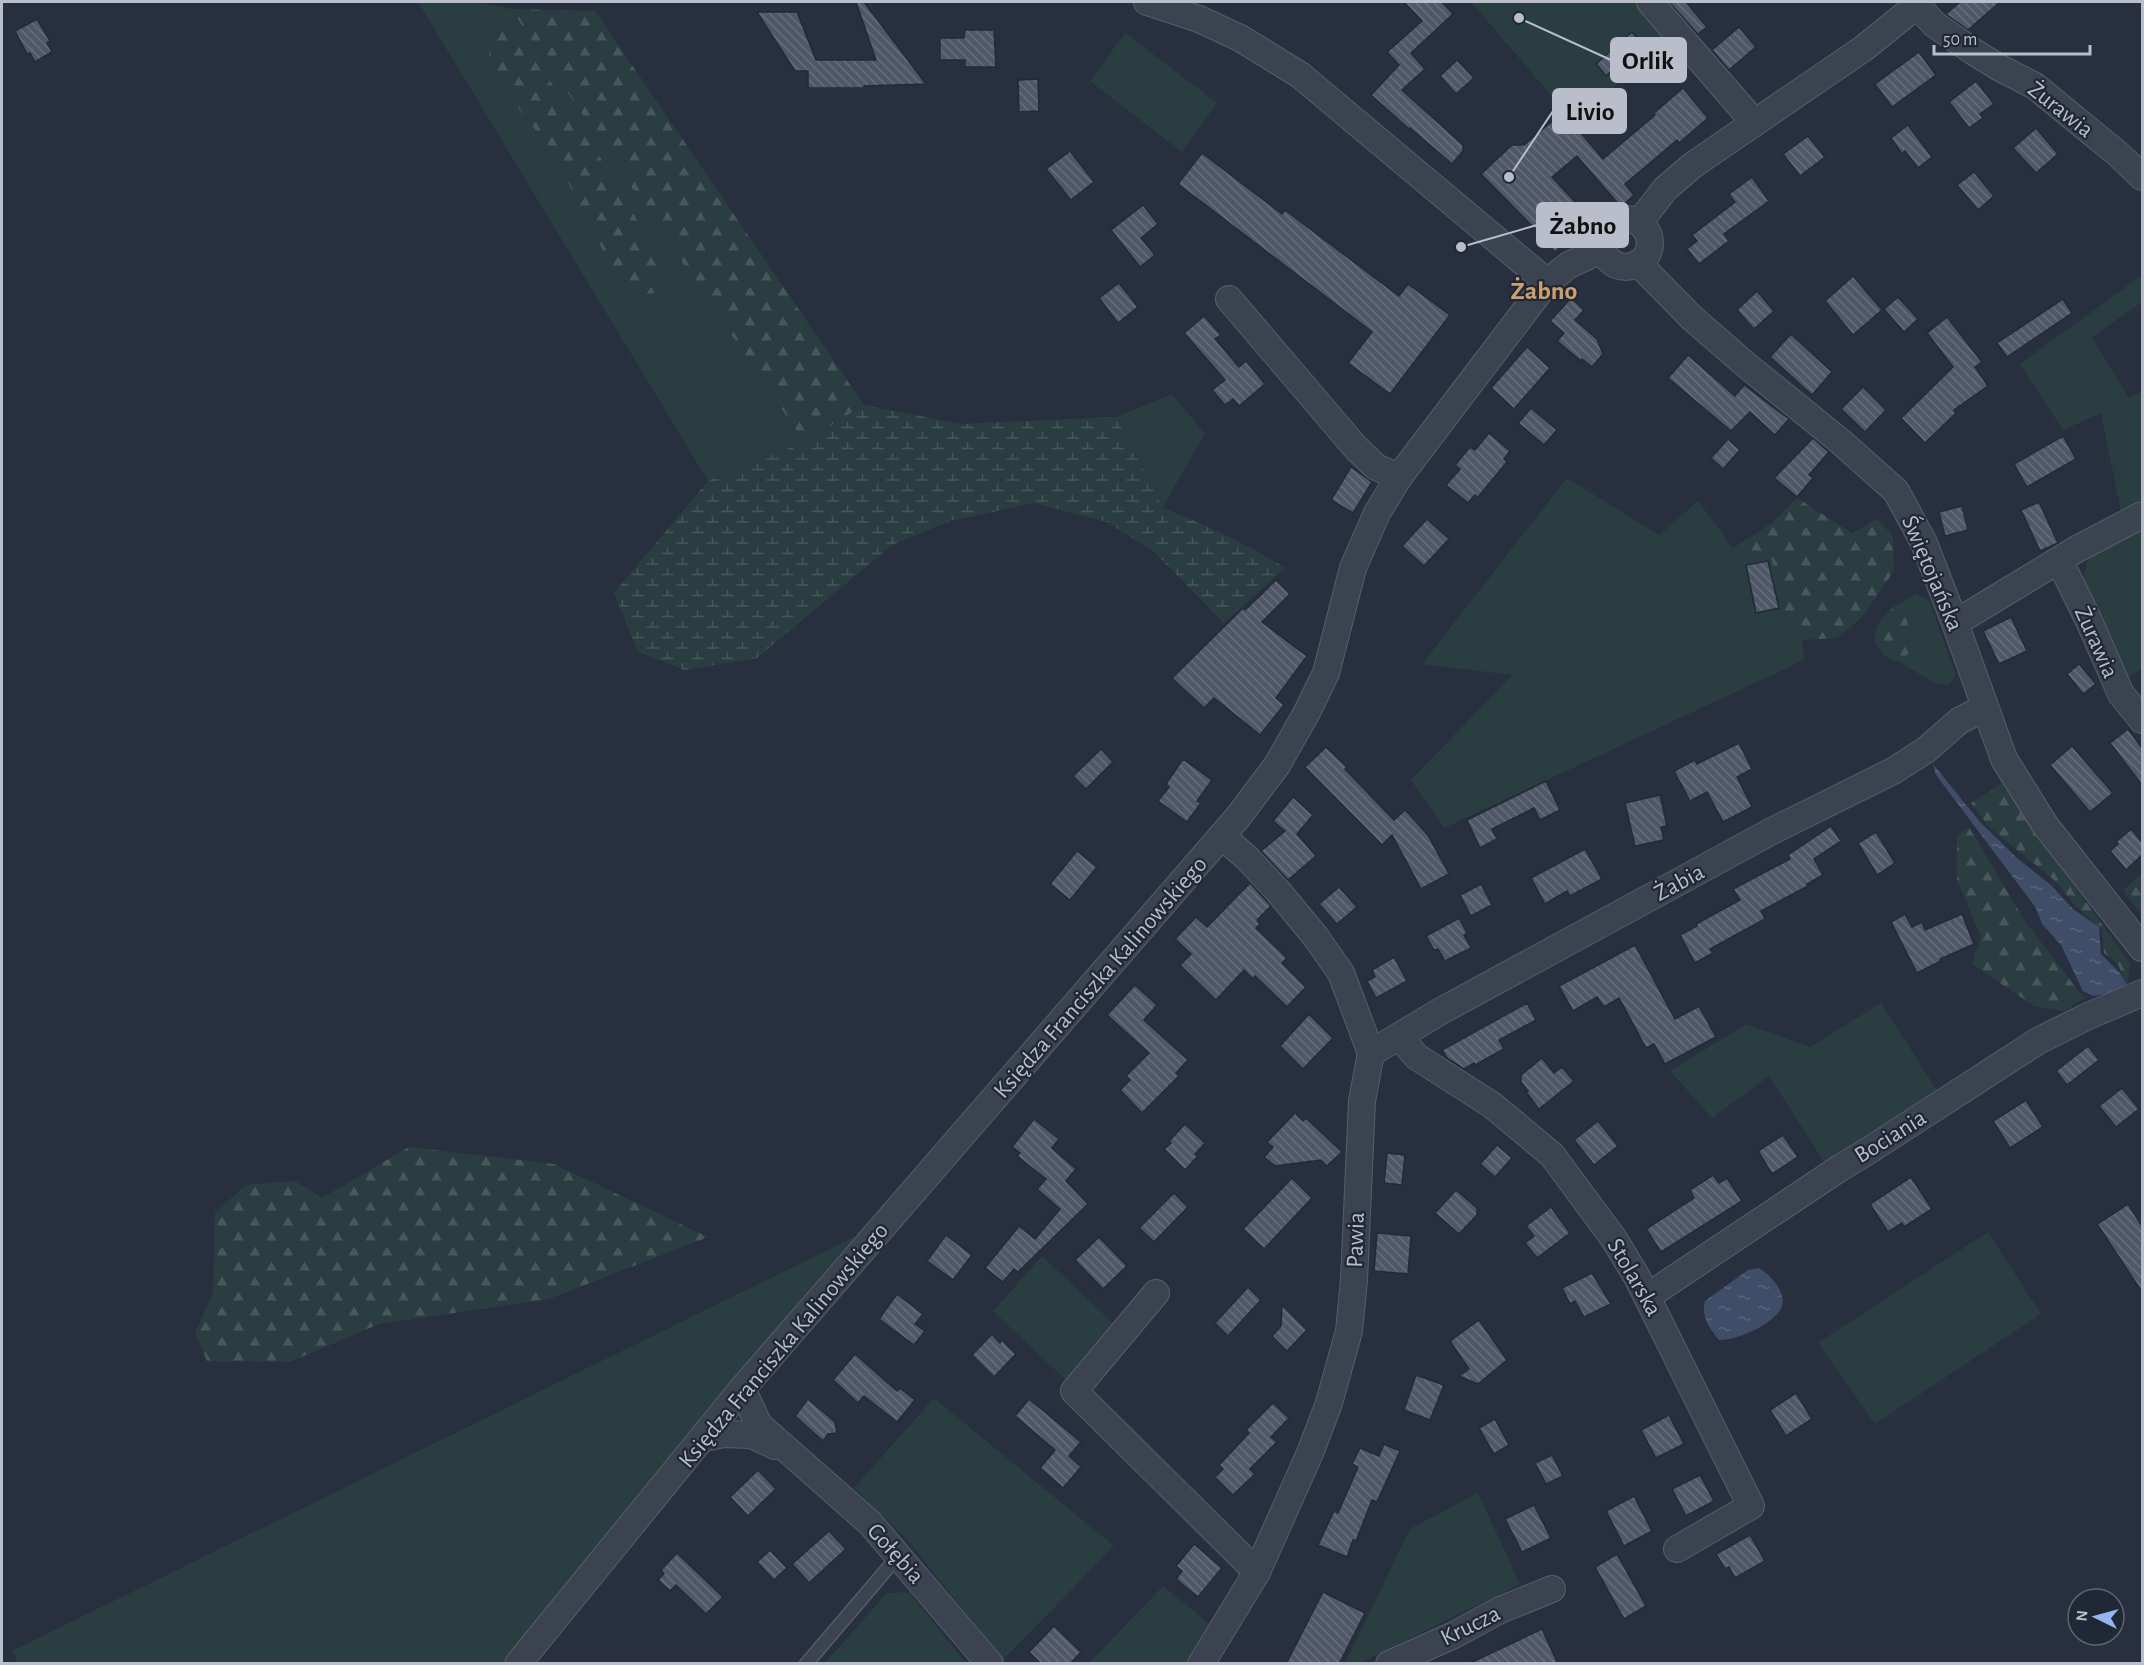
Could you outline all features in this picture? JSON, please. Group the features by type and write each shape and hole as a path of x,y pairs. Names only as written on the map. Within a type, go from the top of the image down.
{"street":[{"path":"1147,2 1199,19 1240,38 1300,75 1546,282"},
{"path":"1650,2 1754,122"},
{"path":"1639,223 1665,189 1693,165 1856,54 1919,3"},
{"name":"Żurawia","path":"1919,3 1934,24 2000,68 2035,86 2118,154 2142,177"},
{"path":"1625,219 1639,223 1647,231 1650,243 1647,255 1638,263 1628,267 1617,265 1608,259 1603,249 1603,235 1612,223 1625,219"},
{"name":"Księdza Franciszka Kalinowskiego","path":"518,1664 742,1389 1222,836 1277,765 1326,673 1353,568 1377,513 1398,477 1546,282 1569,265 1603,249"},
{"name":"Świętojańska","path":"1638,263 1692,318 1896,491 1924,543 2004,759 2038,815 2074,864 2142,948"},
{"path":"1229,299 1356,448 1376,467 1398,477"},
{"path":"1955,623 2104,534 2142,515"},
{"name":"Żurawia","path":"2059,560 2121,694 2142,720"},
{"name":"Żabia","path":"1371,1053 1441,1011 1772,831 1893,771 1926,750 1959,721 1984,708"},
{"path":"1222,836 1278,890 1316,936 1341,973 1371,1053"},
{"name":"Bociania","path":"1648,1296 1840,1168 2038,1041 2142,993"},
{"name":"Stolarska","path":"1399,1037 1417,1057 1492,1105 1552,1155 1614,1239 1648,1296 1751,1506 1677,1549"},
{"name":"Pawia","path":"1201,1664 1257,1572 1310,1453 1329,1403 1349,1331 1354,1280 1362,1101 1371,1053"},
{"path":"1156,1293 1074,1391 1257,1572"},
{"name":"Gołębia","path":"742,1389 759,1425 870,1523 990,1664"},
{"name":"Gołębia","path":"704,1438 724,1434 752,1435 790,1453"},
{"name":"Krucza","path":"1389,1664 1454,1635 1500,1610 1552,1589"}],"lane":[{"path":"806,1664 899,1555"}],"green space":[{"path":"418,2 476,2 511,9 804,442 708,481"},
{"path":"1471,2 1639,2 1670,39 1574,122"},
{"path":"511,9 595,11 864,405 804,442"},
{"path":"512,23 613,177 656,254 659,292 635,296 617,278 552,151 488,70 490,36"},
{"path":"1125,33 1217,103 1182,152 1090,81"},
{"path":"2142,275 2142,302 2092,337 2129,398 2142,391 2142,499 2121,511 2101,413 2063,430 2020,364"},
{"path":"1172,394 1205,434 1162,508 1116,417"},
{"path":"864,405 961,424 1116,417 1163,508 1225,535 1285,568 1224,623 1154,552 1107,522 1034,503 950,521 892,545 757,658 685,670 638,652 614,593 708,481 804,442"},
{"path":"1567,478 1659,535 1698,501 1733,548 1771,558 1785,611 1802,640 1804,660 1444,828 1411,780 1512,675 1422,664"},
{"path":"1797,498 1852,533 1877,519 1893,536 1894,571 1862,617 1837,638 1802,640 1785,611 1771,558 1733,548 1772,523"},
{"path":"2142,527 2142,668 2124,680 2082,584 2089,552"},
{"path":"1916,594 1929,600 1956,675 1949,685 1936,684 1903,664 1910,648 1907,617 1895,606"},
{"path":"1895,606 1907,617 1910,649 1903,664 1884,656 1874,642 1880,621"},
{"path":"2002,783 2130,964 2127,989 2118,964 2104,953 2102,930 2075,905 2054,880 1988,826 1971,803"},
{"path":"1969,827 2026,923 2084,998 2064,1011 2034,1006 1972,964 1981,937 1957,880 1957,837"},
{"path":"2142,874 2142,916 2123,890"},
{"path":"1881,1003 1940,1095 1828,1168 1769,1076 1712,1118 1670,1071 1746,1024 1810,1047"},
{"path":"409,1147 554,1164 708,1237 549,1299 379,1324 290,1362 207,1361 195,1333 213,1293 215,1213 246,1185 295,1181 322,1198"},
{"path":"1988,1232 2041,1314 1875,1424 1818,1343"},
{"path":"856,1236 816,1281 507,1663 18,1664 12,1651"},
{"path":"1042,1256 1117,1327 1066,1380 993,1311"},
{"path":"934,1398 1114,1546 1003,1660 905,1537 854,1488"},
{"path":"1478,1493 1520,1584 1360,1663 1345,1663 1410,1529"},
{"path":"1163,1586 1213,1627 1188,1663 1088,1664"},
{"path":"909,1592 966,1663 825,1663 887,1593"}],"water":[{"path":"1933,764 1980,822 2018,859 2051,885 2073,909 2099,927 2101,954 2120,973 2126,984 2117,992 2093,996 2083,991 2061,945 2042,924 2036,908 1936,775"},
{"path":"1759,1268 1772,1279 1782,1295 1782,1306 1779,1312 1755,1330 1735,1338 1719,1340 1707,1322 1704,1312 1705,1301 1748,1270"}],"building":[{"path":"856,2 864,2 926,84 864,86 864,88 808,88 808,71 795,71 757,12 797,12 816,60 876,60"},
{"path":"1404,2 1442,2 1453,14 1411,53 1425,69 1402,90 1463,145 1463,151 1452,164 1371,95 1399,65 1387,52 1422,21"},
{"path":"1669,2 1686,2 1707,27 1698,34"},
{"path":"1960,2 2000,2 1968,30 1946,14"},
{"path":"37,19 50,41 47,43 52,52 35,62 30,53 27,54 15,31"},
{"path":"1739,27 1756,47 1729,70 1712,50"},
{"path":"965,30 994,30 996,67 965,67 965,60 940,60 940,38 964,38"},
{"path":"1632,32 1643,44 1606,76 1596,64"},
{"path":"1919,52 1936,75 1892,107 1875,84"},
{"path":"1457,60 1474,78 1456,94 1440,76"},
{"path":"1038,79 1039,111 1019,112 1018,80"},
{"path":"1976,81 1994,104 1980,114 1983,118 1969,128 1949,102"},
{"path":"1683,88 1708,118 1679,143 1677,140 1625,184 1634,195 1621,207 1577,156 1552,177 1577,204 1573,208 1587,222 1555,252 1481,174 1512,145 1524,145 1563,112 1603,159"},
{"path":"1908,125 1932,157 1918,168 1905,151 1902,154 1891,138"},
{"path":"2036,128 2058,154 2036,173 2013,148"},
{"path":"1808,136 1825,157 1800,176 1783,154"},
{"path":"1070,151 1094,182 1071,200 1046,169"},
{"path":"1202,153 1282,214 1285,210 1399,296 1408,284 1450,315 1390,394 1348,363 1372,332 1178,184"},
{"path":"1974,172 1994,196 1978,210 1957,185"},
{"path":"1752,177 1769,201 1724,234 1729,241 1699,264 1687,249 1697,241 1692,235 1735,202 1729,194"},
{"path":"1143,205 1158,224 1141,238 1155,255 1140,267 1111,230"},
{"path":"1853,276 1882,310 1853,335 1825,301"},
{"path":"1119,283 1138,307 1118,323 1099,298"},
{"path":"1757,291 1774,311 1754,329 1737,310"},
{"path":"1898,297 1918,319 1904,332 1884,309"},
{"path":"1571,298 1584,310 1575,320 1597,339 1603,354 1592,367 1557,341 1564,333 1550,321"},
{"path":"2063,299 2072,313 2007,357 1997,343"},
{"path":"1204,316 1221,335 1215,339 1239,367 1246,361 1265,384 1239,406 1233,399 1225,405 1212,390 1225,380 1184,333"},
{"path":"1947,317 1982,362 1975,367 1988,386 1954,410 1956,413 1925,443 1901,418 1953,367 1927,333"},
{"path":"1791,334 1832,372 1812,395 1770,357"},
{"path":"1527,347 1550,368 1514,409 1491,388"},
{"path":"1688,355 1735,396 1744,385 1789,419 1775,435 1750,412 1731,431 1668,378"},
{"path":"1863,387 1886,410 1865,432 1841,409"},
{"path":"1531,408 1557,430 1544,445 1518,423"},
{"path":"1489,433 1510,451 1504,459 1507,462 1478,497 1475,495 1468,503 1446,485 1460,469 1455,465 1470,447 1475,450"},
{"path":"2063,436 2076,459 2027,487 2014,464"},
{"path":"1813,438 1829,452 1809,475 1813,478 1797,497 1774,478"},
{"path":"1728,439 1740,450 1723,469 1711,458"},
{"path":"1351,467 1372,482 1353,513 1331,500"},
{"path":"2039,502 2058,543 2040,551 2021,510"},
{"path":"1962,506 1968,530 1945,536 1939,512"},
{"path":"1427,519 1449,539 1424,566 1402,546"},
{"path":"1768,561 1779,608 1756,613 1746,565"},
{"path":"1276,580 1290,594 1262,622 1307,656 1276,698 1284,705 1260,735 1214,698 1204,708 1172,678 1243,608 1245,610"},
{"path":"2011,617 2027,651 1999,664 1983,631"},
{"path":"2079,664 2096,684 2083,694 2067,674"},
{"path":"2128,729 2142,748 2142,785 2110,743"},
{"path":"1739,743 1752,769 1737,777 1752,807 1723,822 1707,792 1690,801 1674,771 1695,760 1697,764"},
{"path":"2072,746 2113,793 2090,812 2050,765"},
{"path":"1326,747 1394,820 1405,810 1428,835 1449,874 1421,889 1392,835 1382,845 1305,767"},
{"path":"1101,749 1113,762 1086,789 1073,776"},
{"path":"1183,759 1212,780 1197,801 1201,803 1187,822 1158,801 1169,787 1166,784"},
{"path":"1546,781 1560,810 1540,820 1534,808 1492,829 1497,839 1480,848 1467,820"},
{"path":"1660,795 1667,826 1661,827 1664,840 1635,846 1625,803"},
{"path":"1293,797 1313,815 1297,834 1316,856 1288,880 1261,851 1285,831 1273,821"},
{"path":"1831,826 1841,841 1814,859 1823,875 1807,884 1808,886 1761,911 1765,919 1710,949 1713,953 1695,963 1680,935 1740,900 1733,889 1790,859 1788,855"},
{"path":"2131,829 2142,842 2142,855 2126,870 2110,851 2118,844 2116,842"},
{"path":"1876,832 1895,863 1877,875 1858,843"},
{"path":"1585,849 1602,879 1570,896 1567,891 1545,904 1531,878"},
{"path":"1077,851 1097,867 1070,900 1050,884"},
{"path":"1250,883 1271,906 1257,920 1260,924 1256,928 1287,958 1282,963 1306,987 1287,1007 1255,976 1253,979 1244,970 1216,1000 1180,965 1191,954 1175,939 1196,917 1207,927"},
{"path":"1481,884 1492,905 1471,916 1460,895"},
{"path":"1339,887 1357,907 1337,924 1319,904"},
{"path":"1905,914 1912,927 1922,922 1925,930 1962,914 1974,944 1940,959 1941,961 1917,973 1891,922"},
{"path":"1459,918 1467,933 1464,935 1471,948 1445,961 1438,949 1434,950 1426,936"},
{"path":"1635,945 1675,1019 1699,1006 1716,1037 1665,1064 1654,1044 1646,1048 1619,998 1604,1007 1597,997 1573,1011 1559,986"},
{"path":"1394,957 1407,981 1376,998 1367,981 1375,977 1372,970"},
{"path":"1135,985 1157,1005 1144,1020 1188,1060 1176,1073 1179,1076 1142,1113 1120,1090 1130,1080 1126,1076 1149,1053 1107,1015"},
{"path":"1527,1003 1536,1020 1499,1040 1504,1049 1464,1069 1447,1058 1442,1050"},
{"path":"1309,1014 1333,1038 1303,1069 1280,1046"},
{"path":"2088,1046 2099,1060 2067,1085 2056,1071"},
{"path":"1542,1058 1554,1073 1562,1067 1574,1081 1539,1109 1526,1092 1528,1091 1521,1082 1521,1075"},
{"path":"2122,1088 2139,1109 2116,1127 2099,1106"},
{"path":"2026,1100 2043,1127 2010,1148 1993,1121"},
{"path":"1295,1113 1303,1121 1306,1118 1342,1152 1327,1166 1321,1160 1275,1166 1264,1157 1273,1147 1267,1142"},
{"path":"1034,1119 1059,1139 1052,1148 1076,1169 1066,1181 1088,1204 1018,1272 1014,1269 1003,1282 985,1268 1019,1226 1035,1239 1060,1209 1037,1189 1046,1179 1017,1156 1020,1153 1012,1147"},
{"path":"1598,1121 1618,1146 1594,1165 1574,1140"},
{"path":"1185,1124 1205,1143 1195,1154 1198,1156 1185,1170 1164,1149"},
{"path":"1783,1135 1798,1157 1772,1174 1758,1151"},
{"path":"1497,1145 1512,1158 1495,1177 1480,1164"},
{"path":"1387,1153 1405,1155 1402,1185 1384,1183"},
{"path":"1713,1175 1719,1183 1727,1178 1742,1201 1661,1252 1646,1229 1694,1198 1690,1190"},
{"path":"1911,1177 1932,1209 1904,1227 1902,1223 1888,1232 1870,1204"},
{"path":"1292,1178 1312,1198 1264,1249 1243,1229"},
{"path":"1456,1190 1477,1208 1477,1215 1459,1234 1435,1213"},
{"path":"1174,1193 1188,1207 1154,1242 1139,1228"},
{"path":"2128,1204 2142,1226 2142,1292 2097,1224"},
{"path":"1551,1207 1570,1233 1537,1258 1525,1243 1534,1236 1526,1226"},
{"path":"1377,1233 1411,1236 1408,1274 1374,1271"},
{"path":"946,1235 972,1255 953,1280 927,1261"},
{"path":"1099,1237 1127,1266 1103,1289 1075,1260"},
{"path":"1592,1273 1611,1304 1584,1317 1575,1301 1570,1304 1562,1288"},
{"path":"1248,1287 1261,1300 1228,1336 1215,1323"},
{"path":"897,1294 923,1314 915,1324 925,1331 914,1345 879,1319"},
{"path":"1282,1305 1307,1330 1287,1351 1272,1336 1281,1326"},
{"path":"1479,1320 1507,1360 1478,1384 1459,1376 1469,1369 1450,1341"},
{"path":"992,1334 1016,1354 994,1377 972,1355"},
{"path":"855,1354 897,1391 900,1388 915,1400 897,1422 864,1396 858,1403 833,1380"},
{"path":"1416,1375 1444,1385 1430,1420 1404,1410"},
{"path":"1796,1393 1812,1419 1786,1436 1770,1410"},
{"path":"808,1399 835,1422 837,1433 828,1434 823,1441 795,1416"},
{"path":"1029,1399 1081,1442 1069,1456 1081,1467 1063,1488 1040,1468 1055,1450 1015,1416"},
{"path":"1273,1403 1289,1418 1271,1437 1277,1442 1250,1469 1255,1474 1233,1495 1215,1477 1223,1469 1219,1465 1249,1433 1246,1430"},
{"path":"1669,1415 1684,1444 1656,1458 1641,1430"},
{"path":"1495,1419 1509,1445 1494,1454 1479,1428"},
{"path":"1384,1444 1400,1451 1377,1502 1372,1500 1356,1541 1353,1540 1347,1557 1318,1545 1334,1511 1338,1513 1358,1467 1352,1464 1360,1448 1379,1456"},
{"path":"1552,1455 1563,1476 1546,1484 1535,1463"},
{"path":"758,1470 776,1489 748,1516 730,1497"},
{"path":"1700,1475 1714,1501 1686,1516 1672,1489"},
{"path":"1634,1496 1652,1531 1624,1546 1606,1511"},
{"path":"1534,1505 1551,1538 1522,1552 1505,1519"},
{"path":"829,1531 846,1549 809,1583 792,1564"},
{"path":"1750,1535 1765,1561 1735,1578 1729,1567 1725,1569 1716,1554"},
{"path":"1194,1544 1222,1568 1198,1597 1176,1579 1182,1571 1176,1566"},
{"path":"770,1550 787,1568 774,1580 757,1562"},
{"path":"677,1553 723,1597 706,1614 676,1585 670,1591 658,1580 664,1574 661,1570"},
{"path":"1617,1554 1646,1606 1624,1619 1595,1567"},
{"path":"1323,1592 1365,1613 1339,1664 1286,1664"},
{"path":"1054,1626 1081,1652 1070,1664 1041,1664 1029,1652"},
{"path":"1542,1629 1558,1664 1468,1664"}],"place":[{"name":"Orlik","path":"1519,18"},
{"name":"Livio","path":"1509,177"},
{"name":"Żabno","path":"1461,247"}],"district":[{"name":"Żabno","path":"1544,290"}]}
